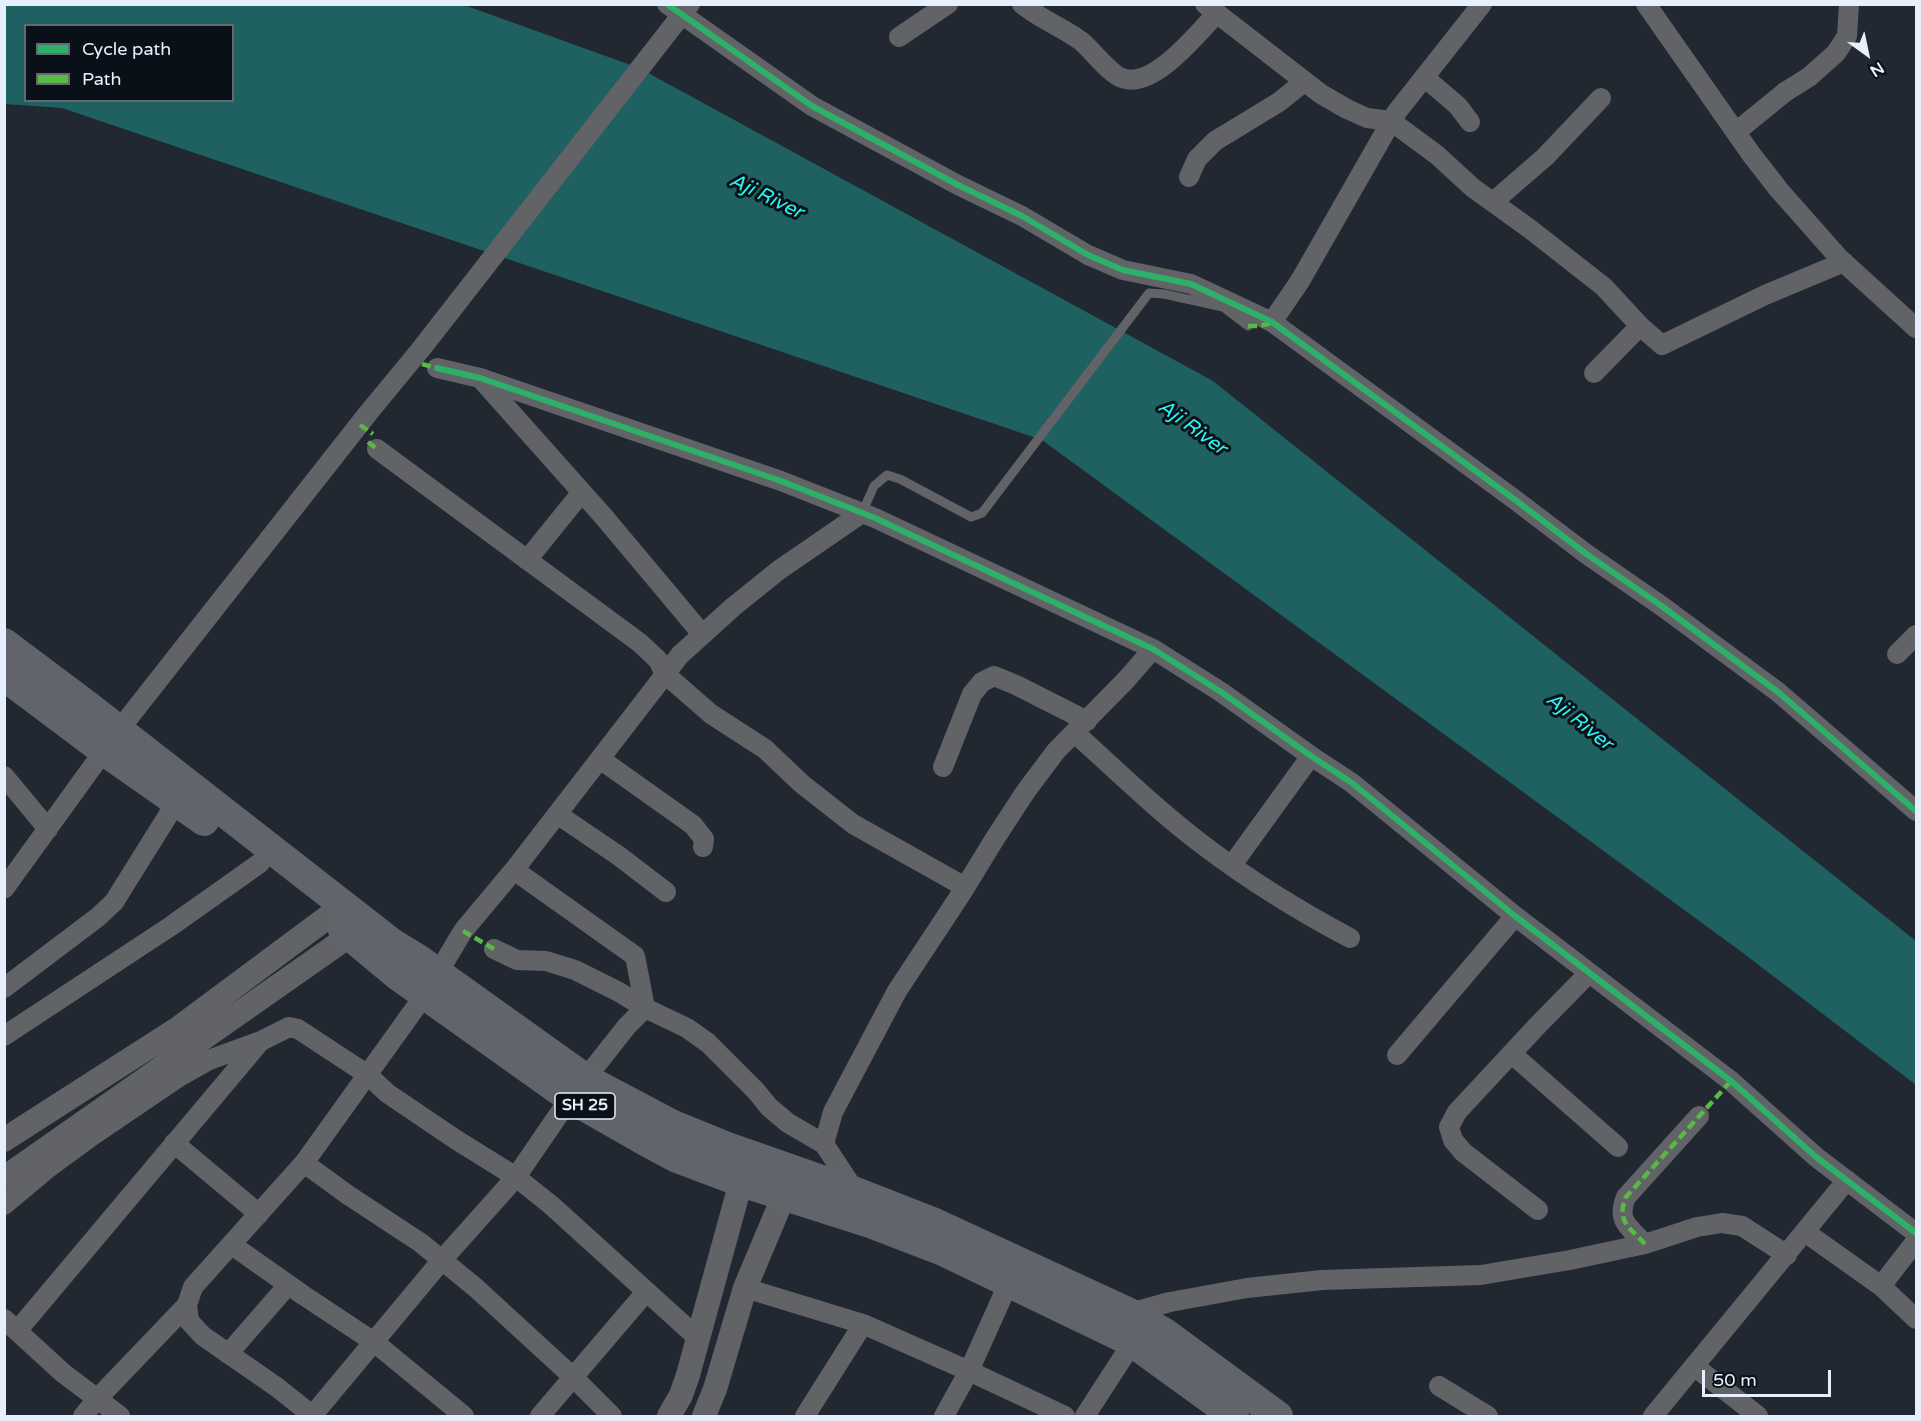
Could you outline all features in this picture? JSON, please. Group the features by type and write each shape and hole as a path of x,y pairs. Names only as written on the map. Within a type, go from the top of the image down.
{"main road":[{"path":"4,643 112,740 347,921"},
{"name":"SH 25","path":"4,676 112,740 177,801 260,863 347,921 397,975 432,983 677,1158 745,1168 850,1203 1009,1282 1136,1326 1234,1416"},
{"path":"850,1203 935,1223 1197,1356 1278,1416"}],"street":[{"path":"899,37 948,4"},
{"path":"1022,4 1032,13 1069,32 1120,78 1132,80 1146,77 1161,68 1211,9 1304,82 1347,109 1367,118 1391,121 1437,155 1473,188 1604,287 1640,326 1662,345 1765,296 1844,262"},
{"path":"1272,322 1300,281 1391,121 1482,4"},
{"path":"1646,4 1751,154 1779,190 1844,262 1917,328"},
{"path":"1736,132 1785,92 1809,77 1836,53 1847,36 1849,4"},
{"path":"4,889 112,740 369,412 421,350 664,36 680,8 812,106 958,185 1022,216 1088,255 1124,270 1191,284 1272,322 1778,692 1917,812"},
{"path":"1425,77 1458,106 1470,122"},
{"path":"1189,177 1197,159 1215,141 1279,102 1304,82"},
{"path":"1493,202 1545,157 1601,98"},
{"path":"1594,373 1640,326"},
{"path":"437,368 480,378 781,481 862,513 1153,649 1221,692 1352,783 1515,916 1722,1074 1816,1157 1917,1233"},
{"path":"480,378 582,492 702,634"},
{"path":"376,449 640,643 658,660 665,674 711,714 765,749 802,784 853,824 965,887"},
{"path":"527,560 582,492"},
{"path":"645,1008 627,1026 578,1088 516,1177 442,1260 313,1416 278,1388 203,1336 189,1322 187,1305 193,1287 304,1163 432,983 463,931 514,870 680,655 733,607 779,570 862,513"},
{"path":"1897,654 1917,635"},
{"path":"824,1144 833,1112 897,991 1026,791 1056,751 1153,649"},
{"path":"943,767 972,694 982,682 994,676 1016,685 1081,727 1144,796 1202,845 1304,913 1350,938"},
{"path":"1232,865 1311,756"},
{"path":"600,759 693,825 704,839 703,847"},
{"path":"4,776 48,829"},
{"path":"4,988 98,917 114,902 177,801"},
{"path":"557,814 619,856 666,892"},
{"path":"8,1027 171,926 260,863"},
{"path":"514,870 635,956 645,1008"},
{"path":"1397,1055 1515,916"},
{"path":"4,1140 347,921"},
{"path":"4,1178 347,921"},
{"path":"494,949 517,960 546,961 575,970 687,1028 708,1043 769,1107 788,1123 824,1144 849,1182 850,1203"},
{"path":"1538,1210 1463,1152 1453,1140 1449,1127 1457,1112 1589,973"},
{"path":"4,1205 56,1162 179,1077 209,1060 261,1041 289,1027 298,1029 368,1076 387,1093 516,1177 551,1205 699,1339"},
{"path":"120,1416 63,1373 11,1325 174,1143 261,1041"},
{"path":"1512,1054 1617,1147"},
{"path":"1645,1244 1624,1221 1621,1209 1626,1197 1699,1116"},
{"path":"174,1143 259,1214"},
{"path":"304,1163 421,1243 442,1260 573,1377 612,1416"},
{"path":"669,1416 681,1395 699,1339 745,1168"},
{"path":"1653,1416 1847,1180"},
{"path":"704,1416 716,1389 745,1288 789,1183"},
{"path":"1085,1416 1136,1326 1170,1302 1247,1288 1322,1280 1481,1275 1645,1244 1697,1227 1722,1223 1742,1227 1787,1255"},
{"path":"1805,1233 1881,1286 1917,1318"},
{"path":"1881,1286 1917,1241"},
{"path":"232,1245 374,1341 464,1416"},
{"path":"944,1416 969,1371 1009,1282"},
{"path":"228,1354 288,1285"},
{"path":"745,1288 863,1324 1065,1416"},
{"path":"540,1416 646,1292"},
{"path":"83,1416 187,1305"},
{"path":"804,1416 863,1324"},
{"path":"1694,1366 1758,1416"},
{"path":"1439,1386 1488,1416"}],"lane":[{"path":"862,513 874,486 887,476 900,479 971,517 982,513 1149,293 1164,294 1223,307 1248,326"}],"water":[{"name":"Aji River","path":"4,5 464,5 639,68 1213,381 1916,941 1916,1085 1739,950 1042,440 62,108 5,104"}],"marked path":[{"path":"1248,326 1272,323"},
{"path":"422,364 437,368"},
{"path":"360,425 373,434"},
{"path":"368,442 377,449"},
{"path":"463,931 494,949"},
{"path":"1645,1244 1629,1228 1623,1218 1622,1212 1626,1197 1731,1081"}],"cycle path":[{"path":"667,4 812,106 958,185 1022,216 1088,255 1123,270 1191,284 1272,322 1778,692 1916,811"},
{"path":"437,368 480,378 781,481 875,518 1153,649 1221,692 1352,783 1515,916 1731,1081 1816,1157 1916,1233"}]}
